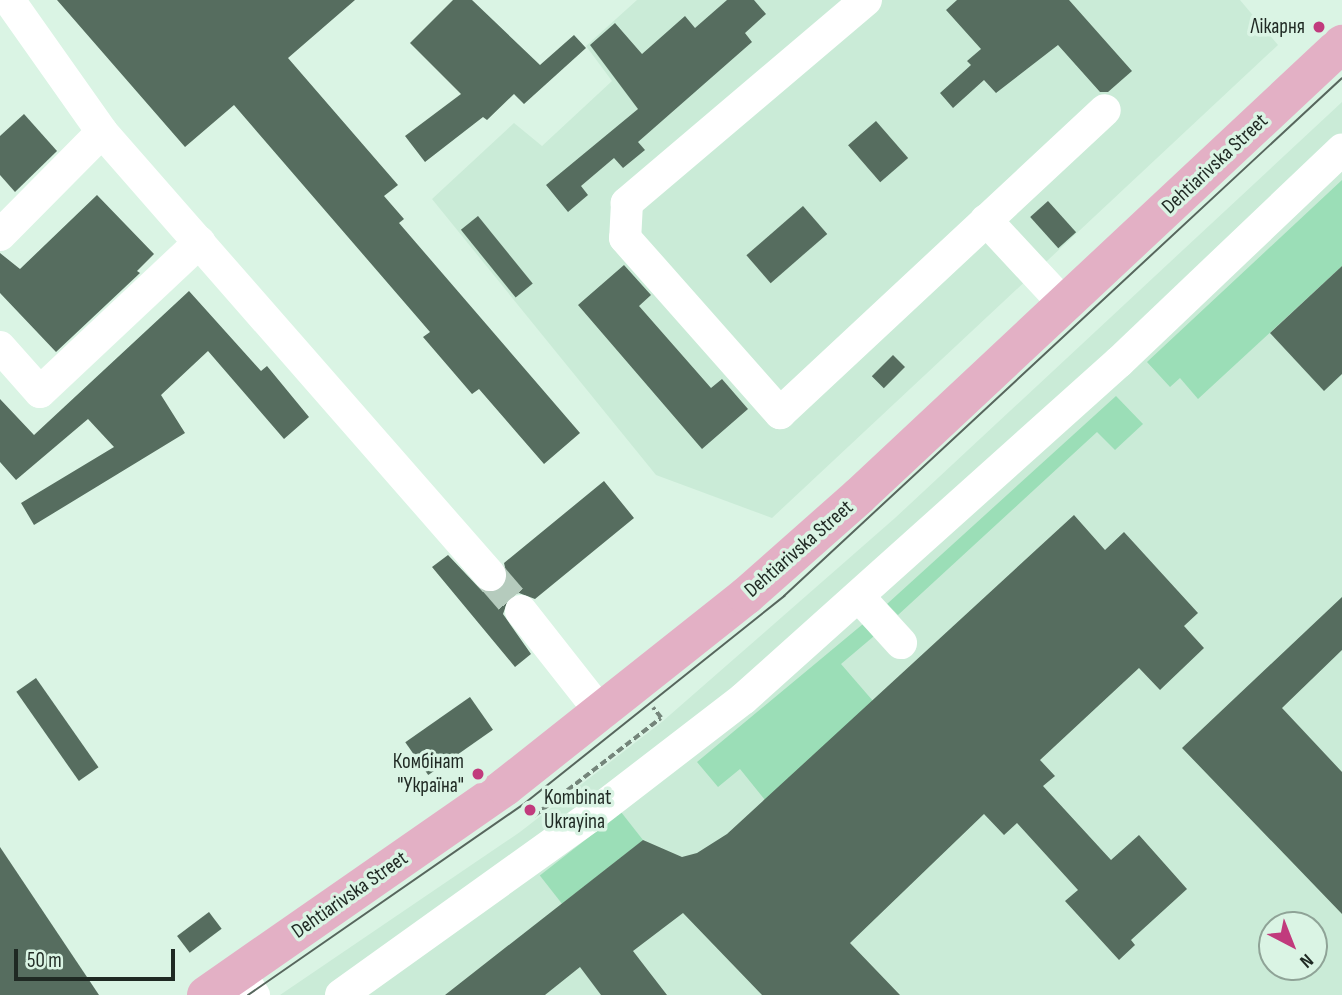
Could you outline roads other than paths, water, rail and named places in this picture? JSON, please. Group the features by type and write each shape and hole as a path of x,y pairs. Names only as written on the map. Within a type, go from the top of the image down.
{"main road":[{"name":"Dehtiarivska Street","path":"206,995 246,984 602,714 859,496 1342,44"}],"lane":[{"path":"9,0 102,132 490,575"},
{"path":"866,0 627,203 625,238 780,413 1105,110"},
{"path":"0,235 102,132"},
{"path":"341,995 674,755 860,598 1119,362 1342,150"},
{"path":"986,220 1065,305"},
{"path":"0,347 40,392 200,242"},
{"path":"860,598 901,643"},
{"path":"521,611 602,714"}],"tunnel":[{"path":"490,575 521,611"}],"tram line":[{"path":"248,995 525,803 784,596 1342,78"}],"place":[{"name":"Лікарня","path":"1319,27"},
{"name":"Комбінат \"Україна\"","path":"478,774"},
{"name":"Kombinat Ukrayina","path":"530,810"}]}
